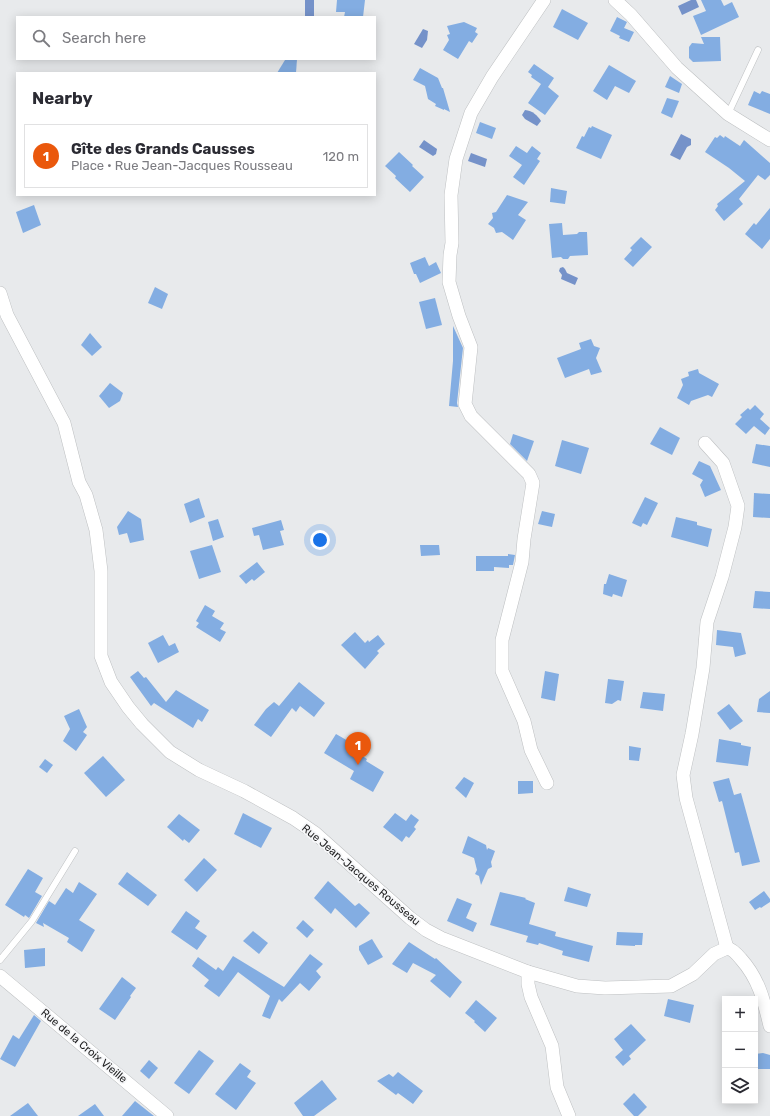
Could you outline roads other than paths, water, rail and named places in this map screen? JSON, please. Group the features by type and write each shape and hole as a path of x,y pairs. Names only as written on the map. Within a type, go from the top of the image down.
{"street":[{"path":"544,0 492,77 471,113 456,159 451,195 452,242 449,282 459,316 471,347 465,404 471,416 529,474 533,483 524,538 522,562 502,640 502,671 524,721 531,750 547,783"},
{"path":"615,0 631,15 677,68 728,114 770,140"},
{"name":"Rue Jean-Jacques Rousseau","path":"0,293 7,315 64,423 79,482 86,495 96,530 101,571 101,656 111,682 128,707 142,724 170,752 199,770 244,791 293,818 315,833 410,918 426,930 441,938 528,972 577,986 605,988 671,986 693,974 714,954 727,948"},
{"path":"705,443 723,463 738,506 735,527 722,576 707,622 703,668 692,734 683,776 686,798 727,948 738,955 757,980 770,1026"},
{"path":"528,972 530,997 552,1046 557,1087 569,1116"},
{"name":"Rue de la Croix Vieille","path":"0,976 167,1116"}],"lane":[{"path":"728,114 758,50"},
{"path":"0,960 32,921 75,851"}],"water":[{"path":"305,0 314,0 314,16 305,16"},
{"path":"691,0 696,0 699,7 682,15 678,6"},
{"path":"423,29 428,31 427,40 422,48 414,44"},
{"path":"525,110 533,112 541,121 537,126 525,119 522,115"},
{"path":"681,134 691,139 691,145 687,147 680,160 670,155"},
{"path":"424,140 437,149 436,154 433,156 419,147"},
{"path":"471,153 487,159 485,167 468,161"},
{"path":"563,267 567,273 578,278 575,285 561,279 562,275 559,271 560,268"}],"place":[{"name":"Gîte des Grands Causses","path":"358,765"}]}
